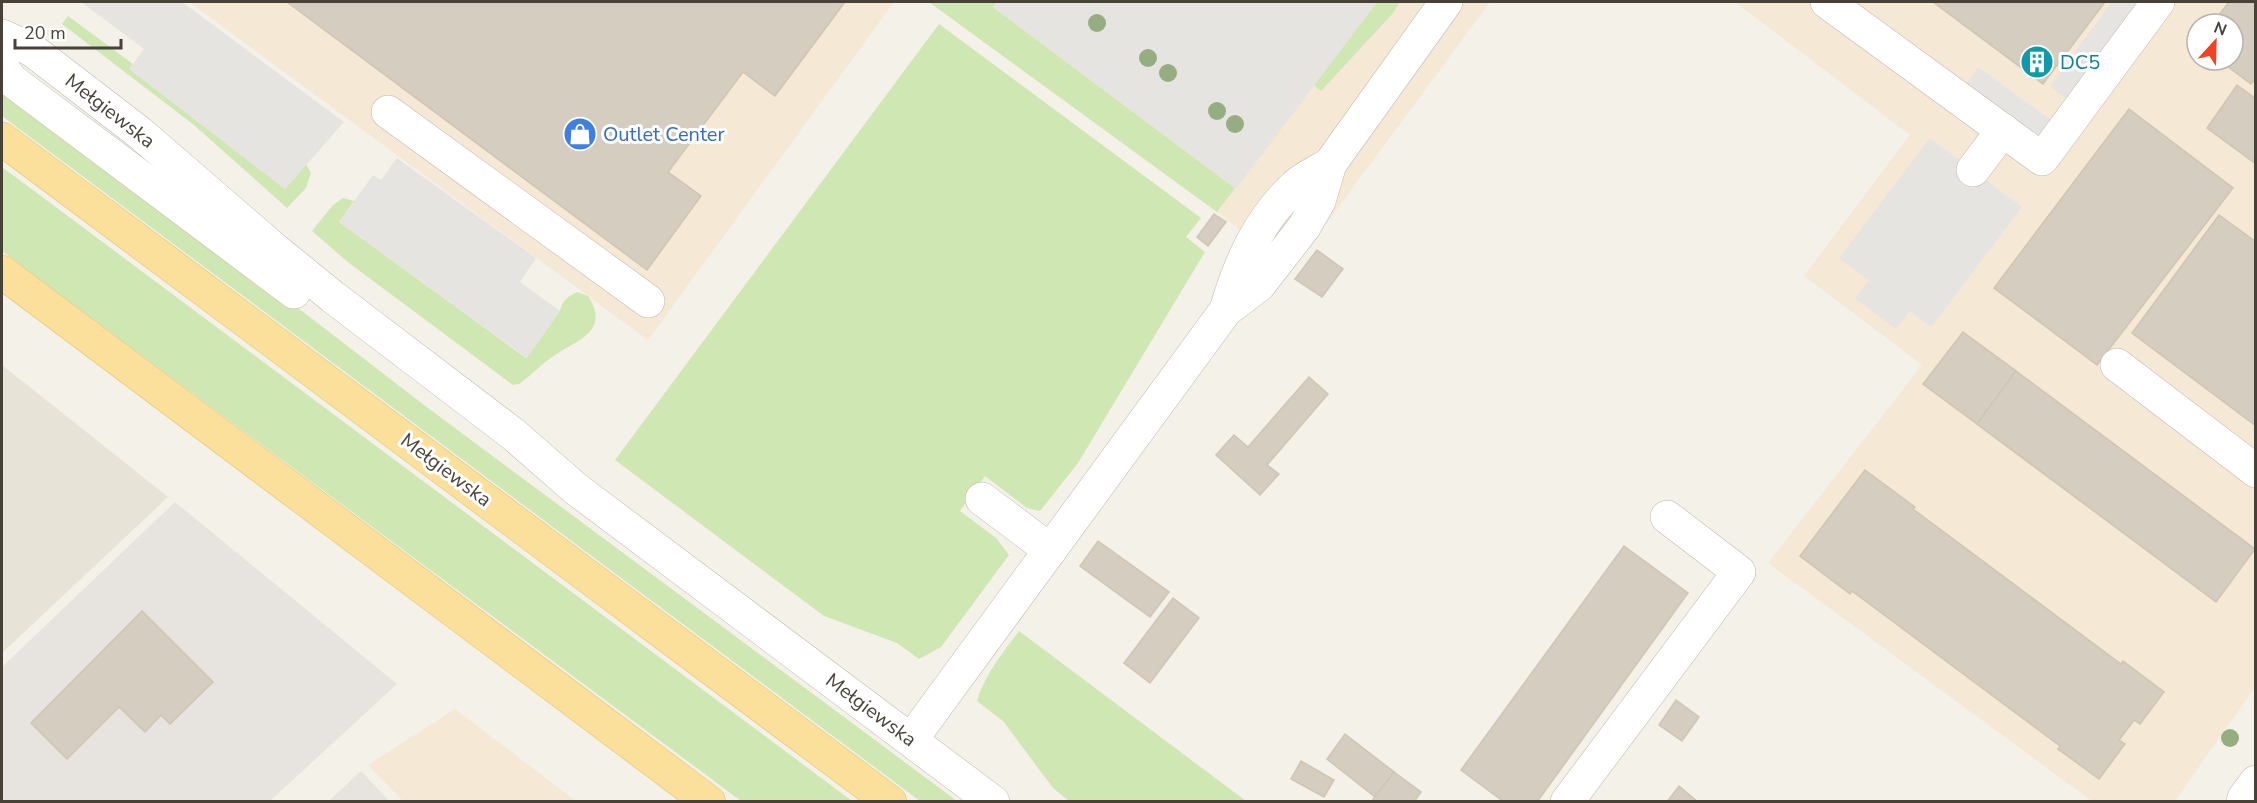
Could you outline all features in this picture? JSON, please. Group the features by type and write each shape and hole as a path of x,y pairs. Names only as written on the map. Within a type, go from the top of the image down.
{"main road":[{"name":"Mełgiewska","path":"2,139 890,801"},
{"path":"2,272 710,801"}],"street":[{"path":"911,740 1226,310 1259,285 1304,227 1319,201 1330,164 1446,2"},
{"path":"1827,2 2042,159 2158,2"},
{"name":"Mełgiewska","path":"2,36 32,50 140,133 299,270 513,434 576,489 993,801"},
{"name":"Mełgiewska","path":"2,67 11,80 448,407 506,447 576,489"},
{"path":"388,112 648,301"},
{"path":"1972,170 2003,130"},
{"path":"2117,365 2256,471"},
{"path":"982,499 1050,550"},
{"path":"1567,801 1739,572 1667,517"},
{"path":"2243,801 2256,782"}],"shaded area":[{"path":"81,2 182,2 344,122 285,189 129,69 144,49"},
{"path":"189,2 894,2 648,340"},
{"path":"929,2 1490,2 1292,270 1217,212"},
{"path":"997,2 1377,2 1236,189 993,7"},
{"path":"1735,2 2255,2 2255,687 2175,801 2092,801 1768,563 1922,365 1804,276 1910,135"},
{"path":"2112,2 2151,2 2075,105 2050,86"},
{"path":"1978,67 2058,125 2039,150 1960,92"},
{"path":"1930,138 2022,207 1931,327 1910,311 1896,329 1855,298 1869,280 1839,258"},
{"path":"397,158 536,258 520,282 560,311 527,358 339,222 373,175 381,180"},
{"path":"2,365 168,497 2,653"},
{"path":"175,502 397,684 270,801 2,802 2,667"},
{"path":"455,709 576,801 403,801 368,765"},
{"path":"361,771 389,801 329,801"}],"green space":[{"path":"929,2 997,2 993,7 1235,188 1217,212"},
{"path":"1377,2 1400,2 1393,13 1321,91 1314,85"},
{"path":"68,16 133,64 130,69 285,189 306,164 311,173 306,188 287,208 194,125 62,24"},
{"path":"939,24 1201,218 1186,237 1205,252 1078,463 1040,511 1027,508 985,476 960,511 996,538 1009,555 941,647 919,659 897,643 824,616 615,460"},
{"path":"2,80 424,405 957,801 920,801 2,116"},
{"path":"2,167 852,801 741,801 40,280 2,251"},
{"path":"343,198 354,201 339,222 526,358 564,302 577,292 588,296 594,308 596,318 593,327 587,334 548,360 519,384 513,385 349,263 312,231 333,205"},
{"path":"1019,631 1246,801 1070,802 1053,788 1003,721 977,701 990,673"}],"building":[{"name":"Outlet Center","path":"287,2 845,2 775,96 743,72 668,172 701,196 647,270"},
{"name":"DC5","path":"1933,2 2105,2 2043,84"},
{"path":"2229,2 2256,2 2256,78 2251,84 2235,72 2245,72 2245,12 2221,12"},
{"path":"2237,85 2256,99 2256,164 2207,128"},
{"path":"2129,109 2233,188 2097,365 1994,288"},
{"path":"1214,214 1226,222 1208,246 1197,237"},
{"path":"2219,215 2256,242 2256,426 2132,333"},
{"path":"1317,250 1343,269 1322,297 1295,279"},
{"path":"1963,332 2016,371 1977,424 1923,384"},
{"path":"2016,371 2255,549 2216,602 1977,424"},
{"path":"1309,377 1328,394 1267,465 1279,474 1260,495 1216,455 1234,435 1248,447"},
{"path":"1865,470 1915,507 1913,509 2121,664 2123,661 2164,692 2140,724 2134,720 2119,740 2125,744 2099,779 2058,749 2060,746 1852,591 1850,594 1800,556"},
{"path":"1098,541 1169,592 1150,617 1080,566"},
{"path":"1624,546 1688,593 1537,802 1504,802 1461,770"},
{"path":"1173,598 1199,618 1150,683 1124,663"},
{"path":"142,611 213,682 170,724 161,715 145,732 119,707 67,759 31,723"},
{"path":"1676,700 1699,717 1682,741 1659,725"},
{"path":"1345,734 1394,772 1375,797 1327,759"},
{"path":"1301,761 1334,780 1324,797 1291,779"},
{"path":"1394,772 1421,792 1414,802 1371,802"},
{"path":"1679,786 1698,802 1667,802"}],"place":[{"name":"DC5","path":"2037,62"},
{"name":"Outlet Center","path":"580,134"}]}
